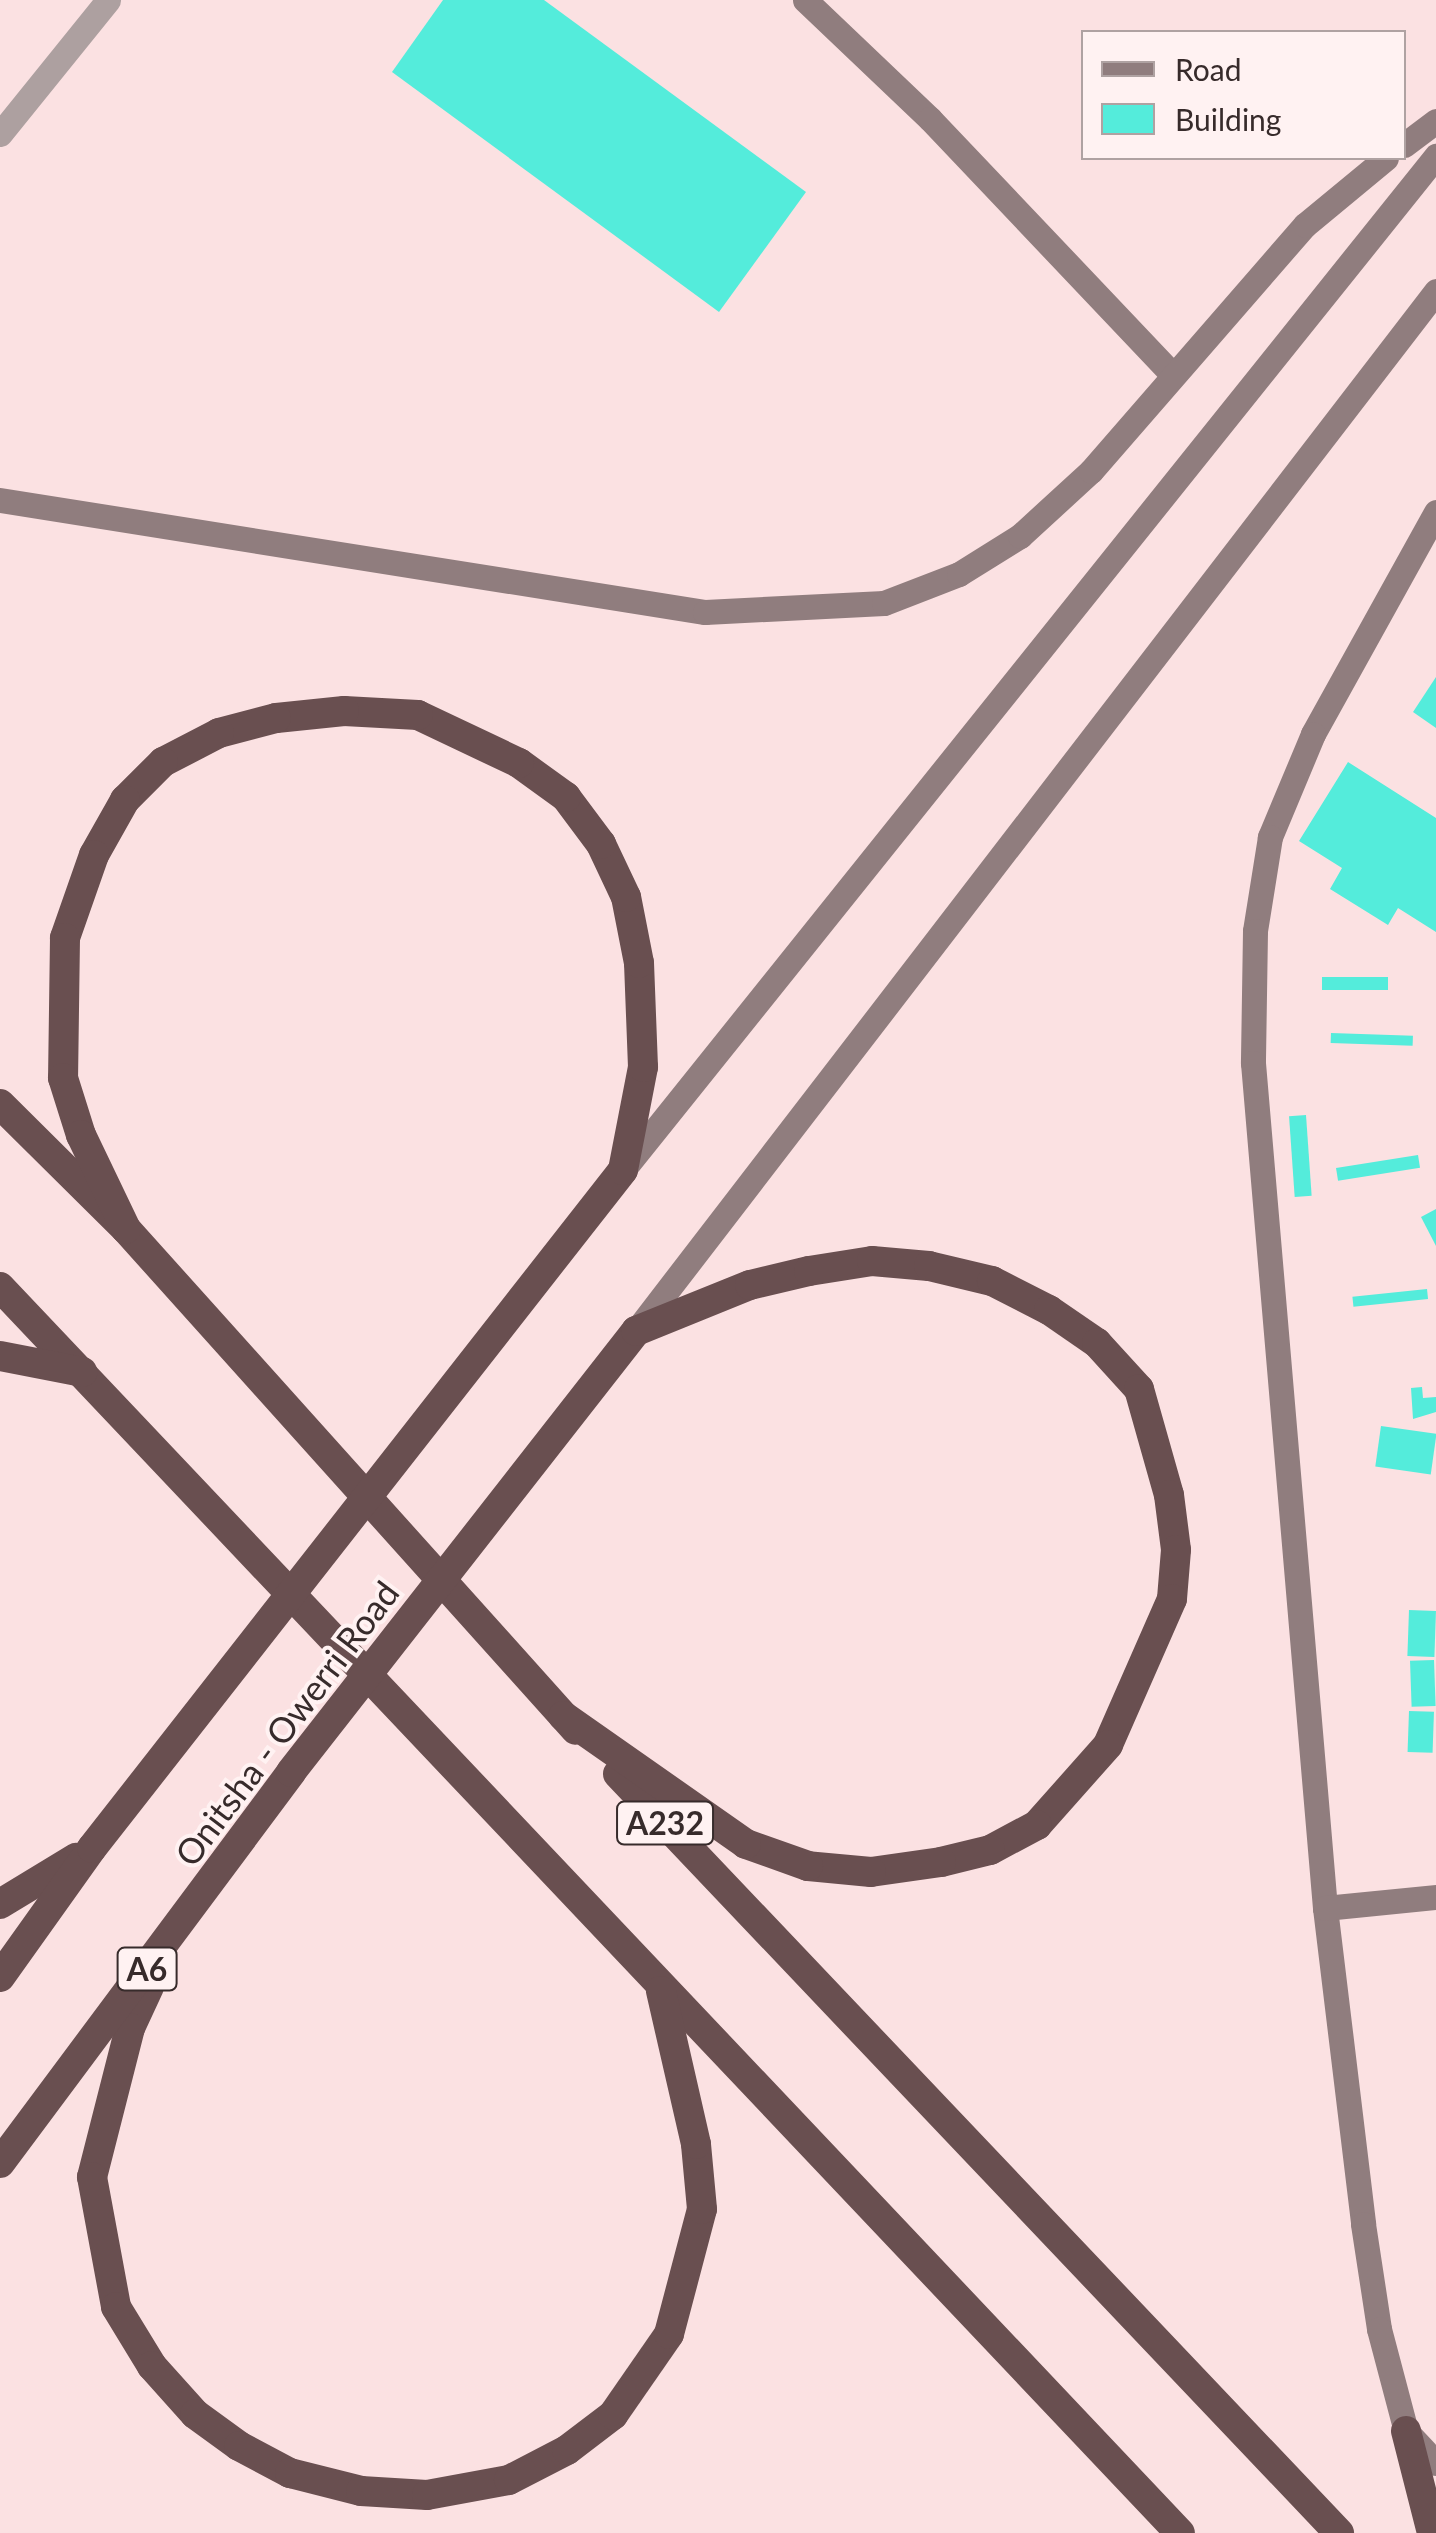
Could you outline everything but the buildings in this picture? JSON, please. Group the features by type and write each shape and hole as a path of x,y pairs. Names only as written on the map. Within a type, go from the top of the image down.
{"highway":[{"path":"126,1229 80,1135 64,1078 66,938 94,854 125,800 162,762 219,734 276,718 344,711 418,715 520,763 566,797 600,844 626,897 639,963 643,1067 623,1170"},
{"name":"A232","path":"0,1104 126,1229 563,1716 1339,2533"},
{"name":"Onitsha - Owerri Road","path":"0,1977 92,1848 623,1170"},
{"path":"563,1716 746,1844 808,1866 840,1869 941,1862 990,1850 1037,1825 1072,1792 1108,1745 1172,1600 1176,1550 1168,1495 1139,1390 1097,1343 992,1280 872,1261 750,1285 636,1331"},
{"path":"0,1287 1180,2533"},
{"name":"Onitsha - Owerri Road","path":"0,2163 291,1772 636,1331"},
{"path":"0,1356 82,1372"},
{"path":"0,1904 92,1848"},
{"path":"176,1930 130,2028 92,2177 116,2307 152,2366 196,2414 290,2473 360,2490 427,2495 510,2480 567,2450 613,2415 642,2381 669,2334 702,2209 696,2144 660,1988"},
{"path":"1406,2431 1432,2533"}],"main road":[{"path":"805,0 930,119 1173,375"},
{"path":"1406,144 1436,121"},
{"path":"623,1170 1436,156"},
{"path":"0,500 705,612 884,603 959,574 1020,536 1091,472 1306,226 1384,160"},
{"path":"636,1331 1436,292"},
{"path":"1436,512 1306,751 1270,836 1255,931 1254,1063 1326,1908 1376,2312 1406,2431 1436,2462"},
{"path":"1326,1908 1436,1897"}],"street":[{"path":"0,134 108,0"}]}
